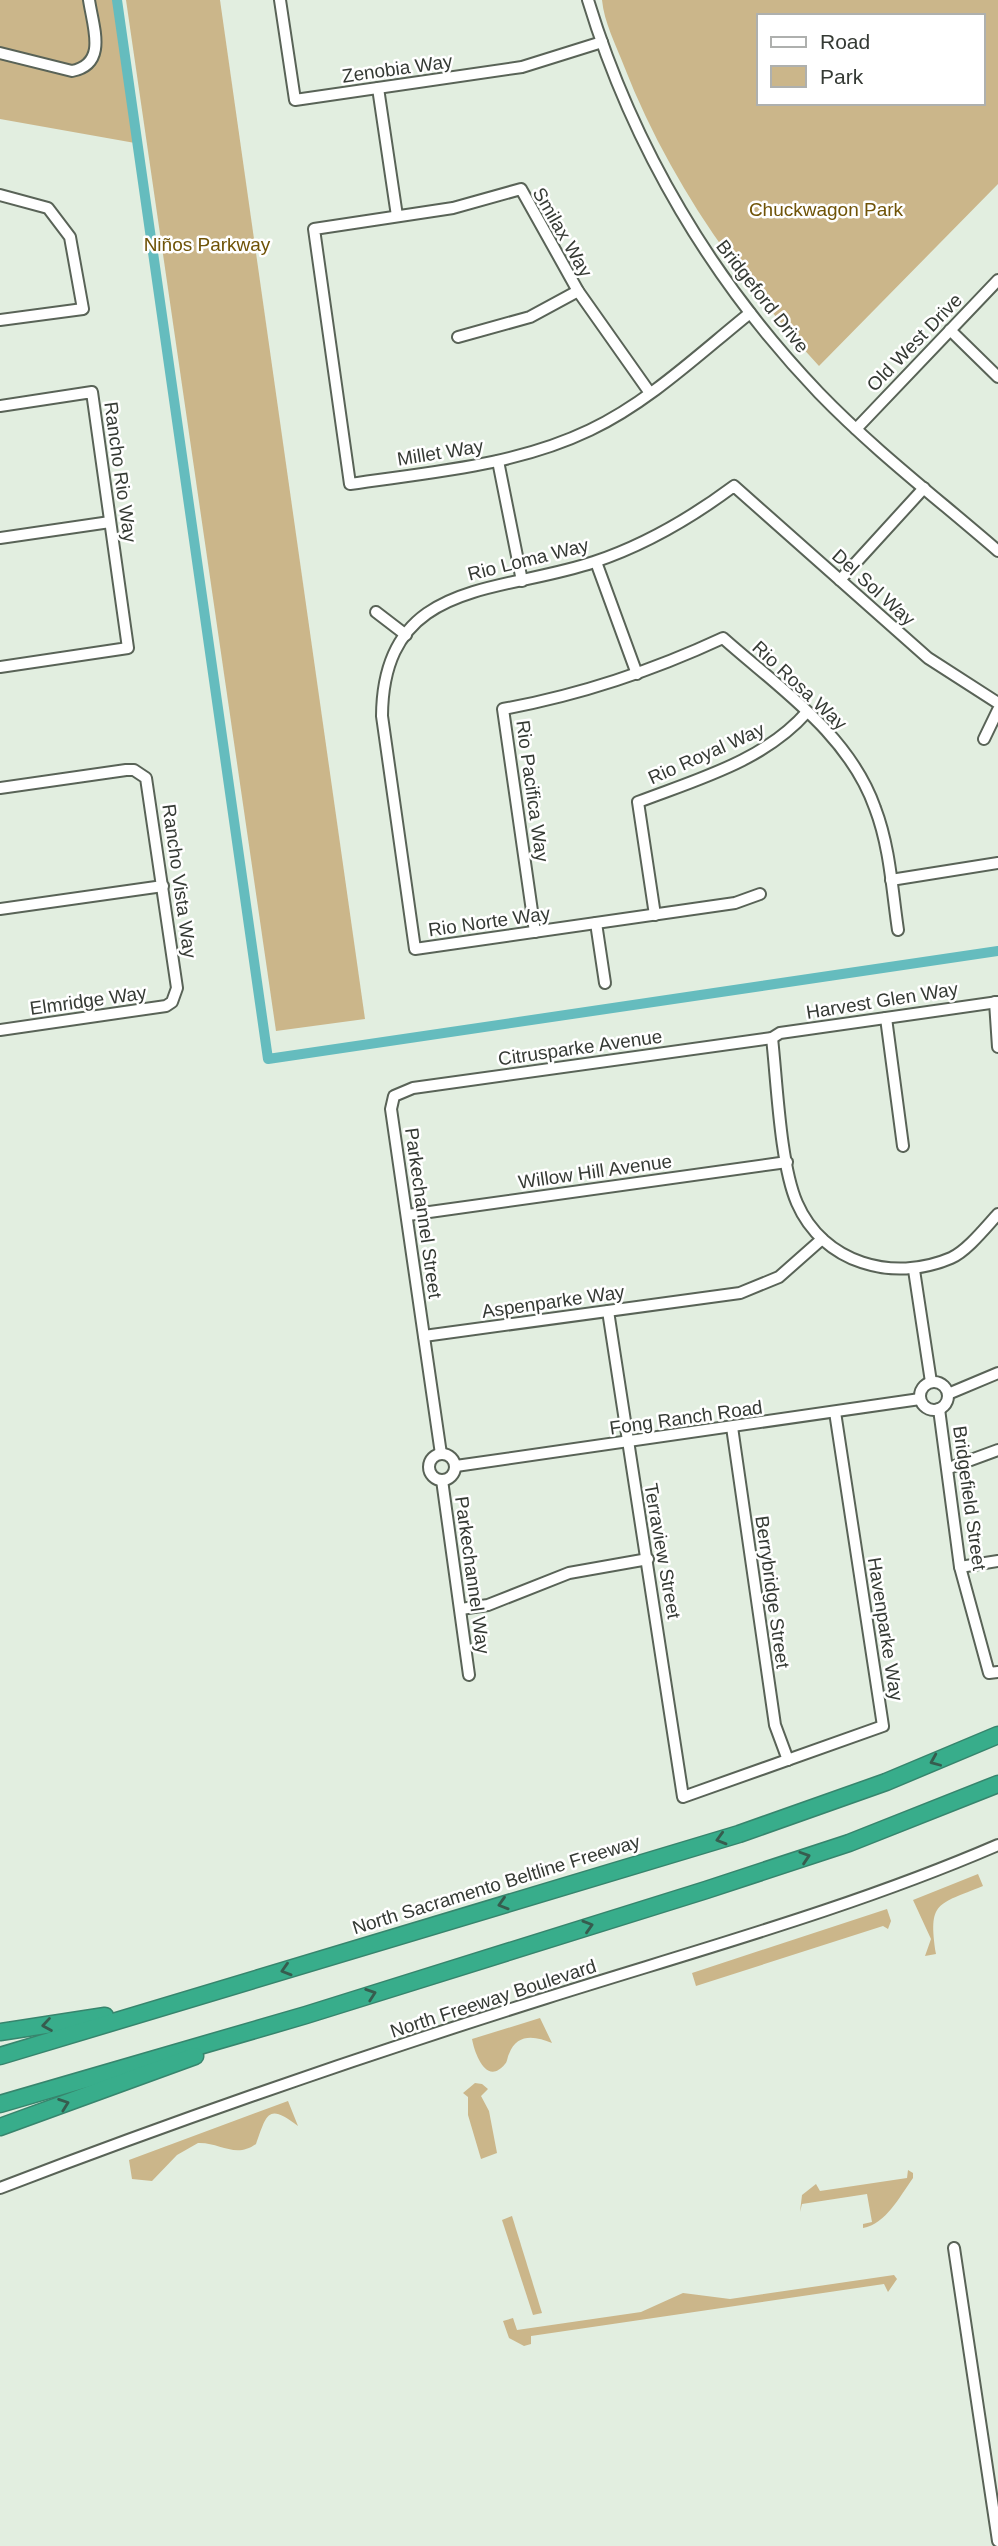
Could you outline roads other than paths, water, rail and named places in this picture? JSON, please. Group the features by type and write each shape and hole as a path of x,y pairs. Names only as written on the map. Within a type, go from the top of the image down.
{"highway":[{"name":"North Sacramento Beltline Freeway","path":"0,2056 739,1834 886,1782 998,1735"},
{"path":"0,2104 306,2015 849,1843 998,1784"},
{"path":"0,2032 163,2007"},
{"path":"0,2127 306,2015"}],"street":[{"path":"0,53 72,71 84,69 91,63 96,51 89,0"},
{"name":"Zenobia Way","path":"280,0 295,100 522,67 602,43"},
{"name":"Bridgeford Drive","path":"588,0 634,122 662,178 714,265 786,358 856,429 998,551"},
{"path":"378,88 397,216"},
{"name":"Smilax Way","path":"314,229 466,206 521,189 578,291 650,393"},
{"path":"0,195 48,208 70,237 83,309 0,320"},
{"name":"Millet Way","path":"314,229 349,484 498,461 567,440 650,393 750,313"},
{"name":"Old West Drive","path":"856,429 998,280"},
{"path":"458,337 530,317 578,291"},
{"path":"950,330 998,377"},
{"name":"Rancho Rio Way","path":"0,406 92,392 128,648 0,667"},
{"path":"498,461 522,581"},
{"name":"Rio Loma Way","path":"406,635 421,619 449,599 482,588 596,562 667,530 734,486"},
{"name":"Del Sol Way","path":"734,486 937,666 998,703"},
{"path":"840,580 924,488"},
{"path":"0,538 110,522"},
{"path":"596,562 637,674"},
{"path":"376,612 406,635"},
{"name":"Rio Norte Way","path":"406,635 390,665 382,698 382,716 415,949 734,903 760,894"},
{"name":"Rio Rosa Way","path":"637,674 723,638 807,712 842,748 866,787 882,830 898,930"},
{"name":"Rio Pacifica Way","path":"535,932 503,709 568,695 637,674"},
{"path":"984,739 998,710"},
{"name":"Rio Royal Way","path":"655,915 638,802 752,755 783,737 807,712"},
{"name":"Rancho Vista Way","path":"0,788 126,770 141,774 149,784 177,980 176,996"},
{"path":"891,880 998,863"},
{"path":"0,909 163,886"},
{"path":"596,923 605,983"},
{"name":"Elmridge Way","path":"0,1030 166,1006 176,996"},
{"path":"997,1002 998,1047"},
{"name":"Harvest Glen Way","path":"772,1038 780,1033 997,1002"},
{"path":"886,1018 903,1146"},
{"path":"772,1038 787,1162 797,1203 822,1239 859,1264 914,1270 954,1257 998,1214"},
{"name":"Citrusparke Avenue","path":"394,1096 413,1088 772,1038"},
{"name":"Parkechannel Street","path":"394,1096 391,1109 424,1336"},
{"name":"Willow Hill Avenue","path":"408,1215 787,1162"},
{"name":"Aspenparke Way","path":"424,1336 740,1293 779,1277 822,1239"},
{"path":"914,1270 931,1382"},
{"name":"Terraview Street","path":"608,1311 626,1443 648,1559 683,1797"},
{"path":"424,1336 440,1454"},
{"path":"948,1394 998,1373"},
{"path":"931,1382 944,1385 948,1394 946,1403 939,1409 925,1407 920,1399 922,1389 931,1382"},
{"name":"Fong Ranch Road","path":"456,1466 920,1399"},
{"name":"Bridgefield Street","path":"939,1409 949,1468 960,1567 994,1673"},
{"name":"Havenparke Way","path":"683,1797 883,1726 835,1412"},
{"name":"Berrybridge Street","path":"732,1427 775,1725 788,1760"},
{"path":"949,1468 998,1450"},
{"path":"440,1454 449,1456 456,1466 450,1478 442,1480 434,1477 429,1470 433,1458 440,1454"},
{"name":"Parkechannel Way","path":"442,1480 470,1675"},
{"path":"461,1609 488,1605 569,1573 648,1559"},
{"path":"960,1567 998,1561"},
{"name":"North Freeway Boulevard","path":"0,2188 196,2113 542,1999 788,1923 895,1886 998,1845"},
{"path":"954,2248 998,2535"}],"waterway":[{"path":"117,0 268,1059 998,951"}],"park label":[{"name":"Chuckwagon Park","path":"826,209"},
{"name":"Niños Parkway","path":"207,244"}]}
